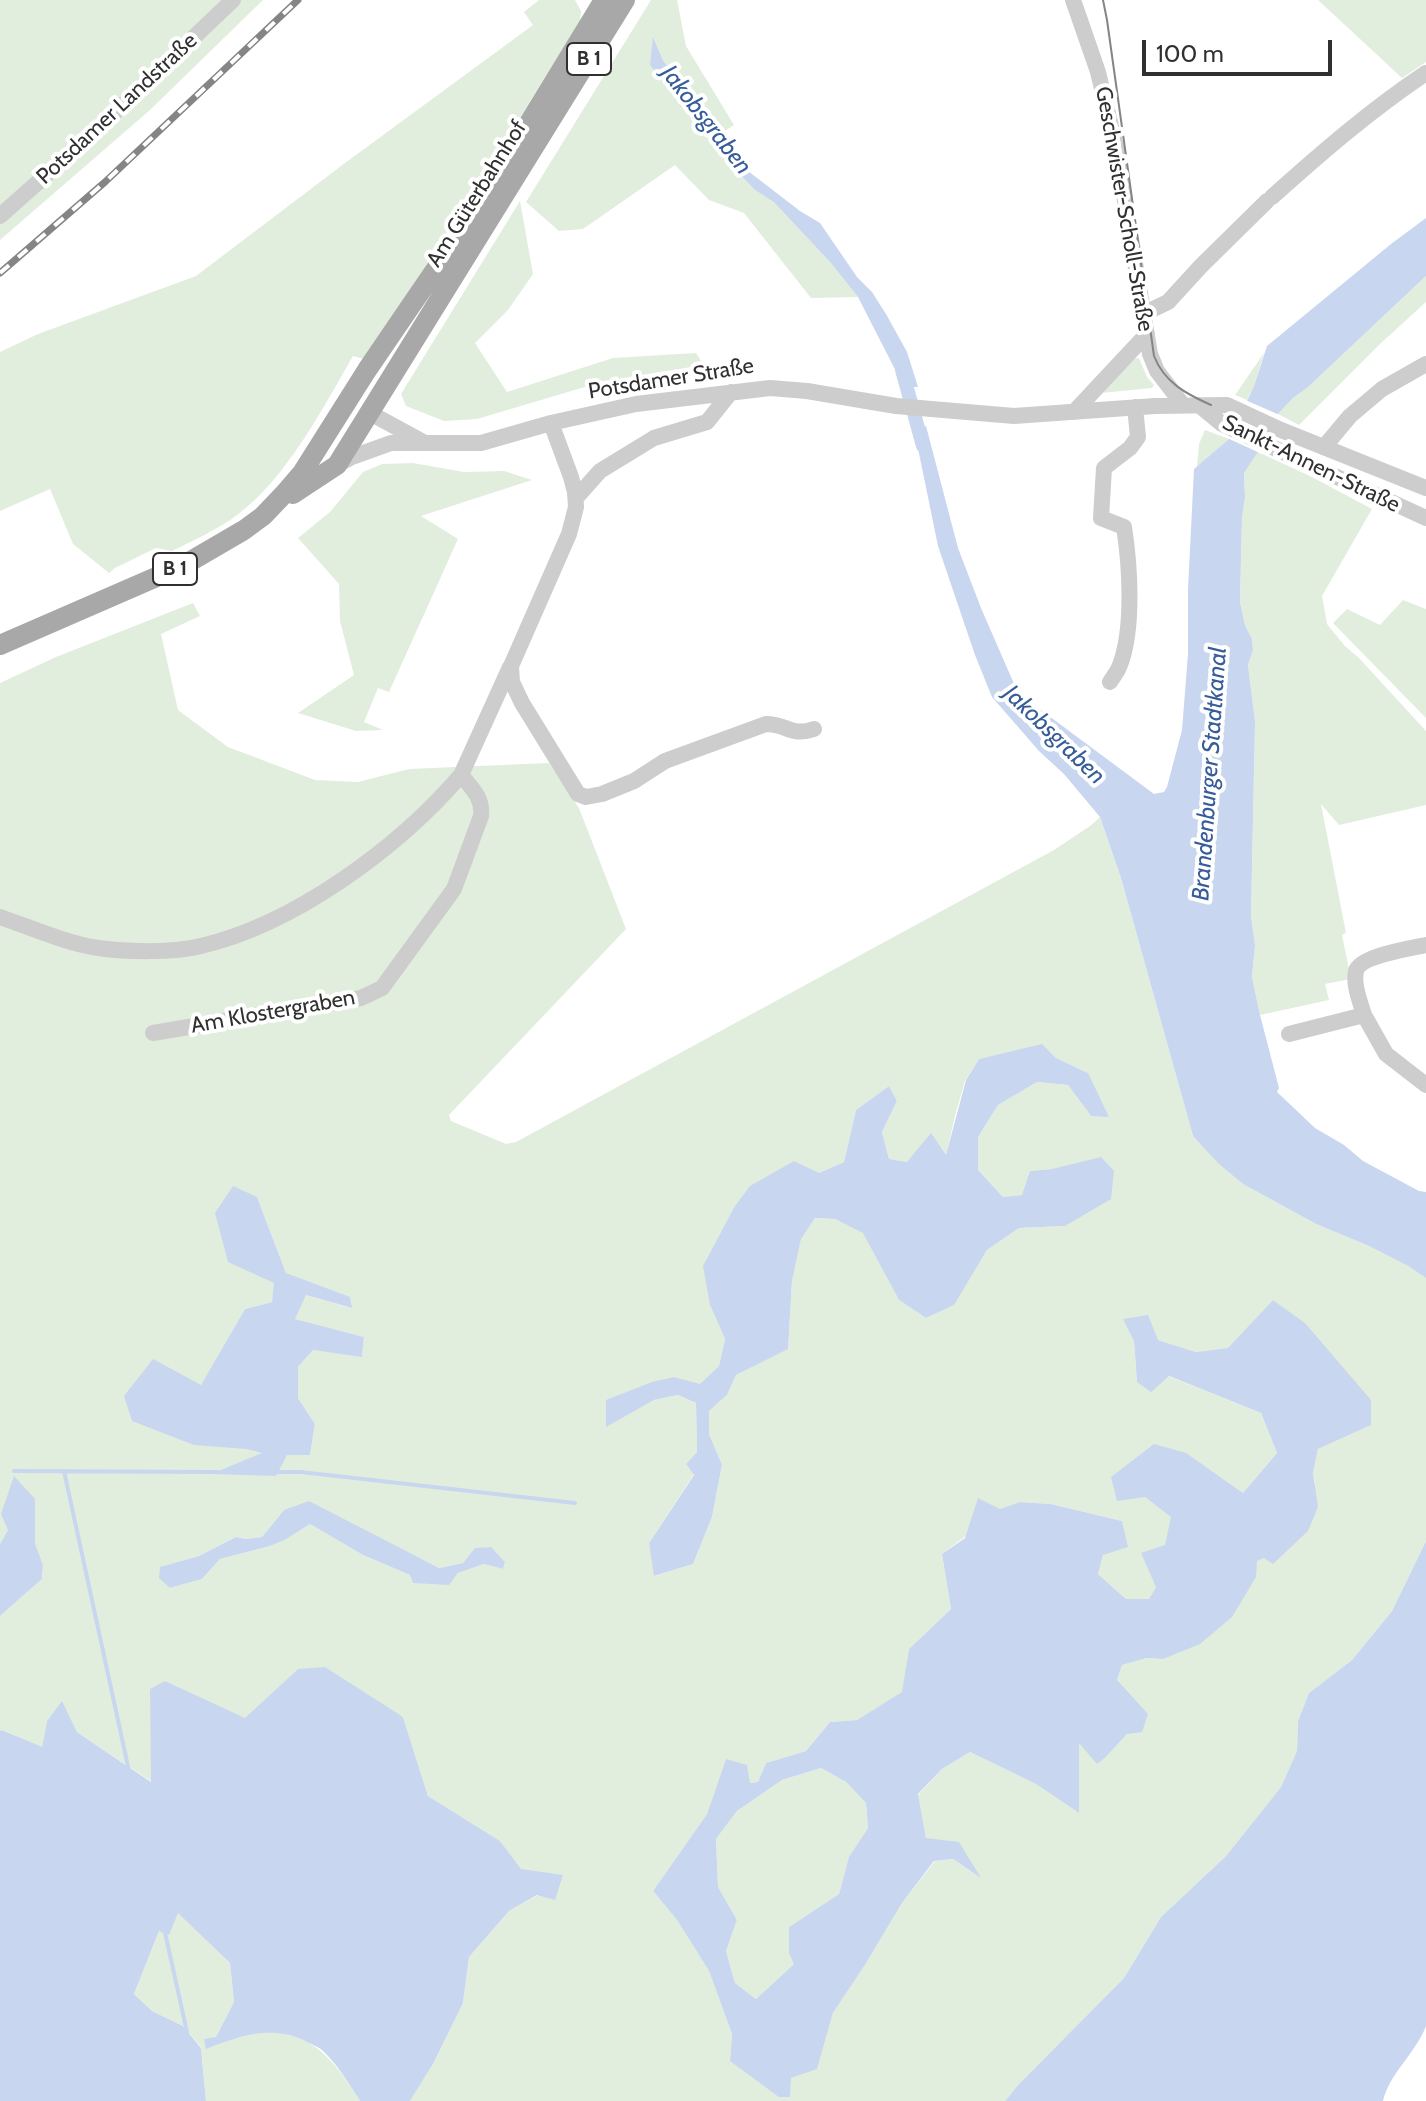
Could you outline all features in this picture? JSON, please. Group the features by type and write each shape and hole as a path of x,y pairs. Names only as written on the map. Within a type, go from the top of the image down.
{"main road":[{"name":"Am Güterbahnhof","path":"348,401 474,213 604,0"},
{"name":"Am Güterbahnhof","path":"370,413 624,0"},
{"path":"348,401 370,413"},
{"name":"B 1","path":"267,512 302,473 348,401"},
{"name":"B 1","path":"0,645 184,565 224,544 337,465 370,413"}],"street":[{"name":"Potsdamer Landstraße","path":"0,216 90,136 233,0"},
{"name":"Geschwister-Scholl-Straße","path":"1078,2 1116,147 1153,364 1191,405"},
{"path":"1145,313 1168,302 1201,266 1304,168 1426,73"},
{"path":"1074,412 1147,334"},
{"path":"1324,447 1350,416 1382,389 1426,364"},
{"name":"Potsdamer Straße","path":"370,413 428,444 481,443 636,404 770,388 896,406 1014,416 1191,405"},
{"path":"576,498 600,471 654,438 707,422 731,392"},
{"name":"Sankt-Annen-Straße","path":"1191,405 1230,406 1281,430 1426,488"},
{"name":"Sankt-Annen-Straße","path":"1191,405 1222,424 1426,518"},
{"path":"1110,682 1120,665 1128,629 1128,554 1124,527 1101,518 1104,468 1130,448 1138,437 1135,407"},
{"path":"0,917 75,943 100,948 150,951 197,947 272,922 343,879 401,834 461,775 569,534 576,498 551,423"},
{"path":"337,465 391,443 428,444"},
{"path":"511,666 512,682 522,703 578,794 586,797 634,781 665,761 766,724 777,724 796,733 814,729"},
{"name":"Am Klostergraben","path":"153,1033 361,998 382,988 454,889 482,806 461,775"},
{"path":"1426,945 1362,962 1358,966 1356,979 1364,1015 1386,1054 1426,1085"},
{"path":"1289,1034 1364,1015"}],"green space":[{"path":"0,0 263,0 150,110 0,240"},
{"path":"539,0 575,0 581,11 580,21 461,212 364,359 353,356 302,442 255,500 197,539 172,551 156,548 109,573 73,544 50,489 0,511 0,352 38,334 196,276 533,25 524,12"},
{"path":"651,0 677,0 686,46 734,125 717,136 663,60 654,39 651,65 733,167 755,190 774,201 858,297 811,298 744,213 709,200 675,165 583,229 559,231 526,202"},
{"path":"1318,0 1426,0 1426,62 1402,78"},
{"path":"520,201 533,274 508,310 475,343 507,392 613,358 696,353 705,367 605,381 477,419 444,421 406,406 401,394"},
{"path":"1426,276 1426,302 1299,425 1278,414 1293,398"},
{"path":"1264,353 1247,400 1235,395"},
{"path":"1139,358 1154,385 1152,388 1101,393 1131,359"},
{"path":"1205,430 1229,439 1197,467 1199,444"},
{"path":"1258,452 1372,509 1322,596 1327,624 1426,731 1426,805 1339,825 1321,804 1346,933 1342,935 1351,979 1325,984 1329,1000 1260,1015 1252,977 1255,945 1251,916 1255,721 1248,665 1253,650 1240,602 1244,473"},
{"path":"413,463 464,472 504,471 532,480 421,516 458,539 389,692 378,688 364,722 383,730 356,731 298,713 354,675 340,621 339,584 298,538 330,512 363,472 382,464"},
{"path":"1403,600 1426,609 1426,718 1333,623 1347,609 1380,625"},
{"path":"193,603 200,616 161,634 178,710 228,747 315,780 358,782 409,769 549,763 579,808 626,929 449,1115 451,1121 506,1144 516,1142 1054,850 1100,817 1121,878 1193,1136 1243,1184 1316,1224 1408,1266 1426,1278 1426,1541 1392,1611 1352,1660 1309,1693 1298,1721 1297,1751 1281,1787 1226,1856 1161,1917 1124,1978 1005,2101 410,2101 433,2064 463,2003 469,1957 509,1911 538,1895 500,1841 428,1796 403,1717 298,1669 245,1719 165,1681 152,1782 77,1732 62,1702 47,1721 42,1748 0,1731 0,1616 42,1579 43,1565 35,1543 35,1499 0,1544 0,683 56,657","holes":["1042,1045 1056,1058 1088,1073 1091,1116 1068,1085 1037,1082 998,1105 978,1137 978,1170 1003,1197 1023,1195 1030,1171 1052,1169 1065,1226 1019,1228 987,1250 953,1305 926,1318 899,1300 864,1233 835,1219 815,1218 801,1238 792,1281 788,1348 736,1375 727,1395 709,1411 709,1434 722,1466 712,1517 693,1564 655,1576 649,1543 694,1474 686,1464 697,1452 696,1403 678,1395 654,1400 606,1426 674,1377 700,1385 719,1366 725,1339 710,1305 819,1173 844,1162 856,1110 889,1086 897,1101 882,1132 889,1159 907,1162 946,1156 965,1081 979,1059","257,1197 286,1273 351,1308 306,1295 294,1319 364,1337 362,1356 313,1350 298,1367 298,1398 315,1424 310,1455 287,1455 214,1473 263,1453 246,1449 153,1360 201,1386 245,1309 272,1302 275,1283","1273,1300 1304,1323 1319,1342 1370,1425 1318,1449 1313,1473 1315,1484 1264,1558 1256,1561 1163,1659 1147,1658 1122,1665 1117,1680 1127,1734 1097,1763 1079,1742 1079,1813 1036,1784 970,1752 942,1769 918,1795 926,1838 979,1877 953,1859 935,1861 902,1903 833,2013 817,2068 791,2078 730,2061 732,2034 709,1971 677,1920 653,1891 707,1814 726,1760 750,1783 758,1782 766,1763 806,1751 830,1722 857,1720 903,1692 909,1649 951,1609 942,1554 1000,1510 1020,1502 1051,1504 1122,1521 1103,1555 1098,1574 1126,1599 1149,1600 1156,1587 1172,1517 1145,1497 1220,1477 1243,1493 1277,1453 1261,1413 1168,1376 1137,1382 1134,1341 1158,1340 1196,1352 1229,1348","284,1510 387,1542 439,1568 463,1563 475,1549 490,1547 505,1562 503,1569 484,1564 458,1573 448,1585 410,1575 363,1555 310,1524 270,1546 220,1559 202,1579 170,1588 161,1567 199,1556 236,1537 262,1537"]},
{"path":"821,1768 846,1782 866,1803 868,1828 849,1858 839,1894 789,1927 794,1964 756,1999 735,1983 726,1951 737,1920 718,1887 716,1839 737,1811 782,1780"},
{"path":"178,1912 230,1963 234,2002 216,2037 282,2033 311,2043 333,2063 360,2101 206,2101 201,2047 183,2026 152,2011 134,1994 159,1931"}],"water":[{"path":"653,37 663,60 735,161 820,223 886,314 907,352 918,387 904,387 858,297 830,262 774,202 755,190 733,167 650,65"},
{"path":"1426,218 1426,276 1278,414 1244,473 1240,602 1253,650 1248,665 1255,721 1251,916 1255,945 1252,977 1279,1088 1277,1092 1315,1128 1344,1145 1363,1161 1426,1192 1426,1278 1408,1266 1316,1224 1243,1184 1193,1136 1121,878 1100,817 992,697 938,546 914,429 926,426 958,548 1018,693 1154,794 1164,792 1182,730 1188,654 1194,469 1229,439 1254,386 1267,346"},
{"path":"1042,1044 1056,1058 1088,1073 1109,1117 1091,1116 1068,1085 1037,1082 998,1105 978,1137 978,1170 1003,1197 1022,1195 1030,1171 1101,1157 1114,1171 1111,1199 1065,1226 1019,1228 987,1250 954,1305 926,1318 899,1300 863,1233 835,1219 815,1218 801,1239 792,1281 788,1349 736,1375 727,1395 709,1411 709,1434 722,1465 712,1517 693,1564 654,1576 649,1543 694,1475 686,1464 697,1452 696,1403 678,1395 654,1400 606,1427 606,1400 674,1377 700,1384 719,1366 725,1339 710,1305 703,1266 735,1206 750,1186 794,1161 819,1173 844,1162 856,1110 889,1086 897,1101 882,1132 889,1159 907,1162 931,1133 946,1155 966,1080 979,1059"},
{"path":"233,1186 257,1197 286,1273 350,1297 352,1308 306,1295 295,1319 364,1337 362,1357 313,1350 298,1367 298,1398 315,1424 310,1455 287,1455 276,1476 211,1474 262,1453 194,1445 132,1421 124,1396 153,1359 201,1385 245,1309 272,1302 274,1283 228,1262 215,1213"},
{"path":"1273,1300 1305,1323 1371,1400 1371,1425 1318,1449 1313,1473 1318,1507 1308,1531 1273,1564 1264,1558 1257,1561 1256,1577 1232,1617 1200,1644 1163,1659 1147,1658 1122,1665 1117,1680 1148,1714 1142,1732 1127,1734 1097,1764 1079,1743 1079,1813 1036,1784 970,1752 942,1769 918,1794 926,1838 959,1842 981,1878 953,1859 934,1861 902,1903 833,2013 817,2069 791,2078 790,2097 779,2097 730,2061 732,2034 709,1971 677,1920 653,1891 707,1814 726,1759 747,1765 750,1783 758,1782 766,1763 806,1751 830,1722 857,1720 902,1692 909,1649 951,1609 942,1554 965,1538 978,1498 1000,1509 1020,1502 1051,1504 1122,1521 1128,1547 1103,1555 1098,1574 1126,1599 1149,1599 1156,1587 1141,1553 1165,1545 1171,1517 1145,1497 1117,1501 1111,1477 1154,1444 1186,1453 1243,1493 1277,1453 1261,1413 1169,1376 1151,1392 1137,1382 1134,1341 1123,1319 1148,1315 1158,1340 1196,1352 1228,1348","holes":["821,1768 846,1782 866,1803 868,1828 849,1857 839,1894 789,1927 789,1953 794,1964 756,1999 735,1983 726,1951 737,1920 718,1887 716,1839 737,1811 782,1780"]},
{"path":"14,1476 35,1499 35,1543 43,1565 42,1579 0,1616 0,1544 8,1530 1,1514"},
{"path":"309,1501 439,1568 463,1563 475,1548 491,1547 505,1562 503,1569 484,1564 458,1573 449,1585 413,1583 410,1575 363,1555 310,1524 270,1546 220,1559 202,1579 170,1588 159,1578 160,1567 199,1556 236,1537 262,1537 284,1510"},
{"path":"1426,1541 1426,2026 1391,2082 1383,2101 1005,2101 1124,1978 1161,1917 1226,1856 1281,1787 1297,1751 1298,1721 1309,1693 1352,1660 1392,1611"},
{"path":"325,1667 403,1717 428,1796 500,1841 521,1869 563,1875 555,1900 537,1895 509,1911 469,1957 463,2003 433,2064 410,2101 360,2101 323,2051 295,2037 256,2034 206,2049 204,2039 216,2037 234,2002 230,1963 178,1913 169,1935 159,1931 134,1994 152,2011 183,2026 201,2048 206,2101 0,2101 0,1731 42,1747 47,1721 62,1701 77,1732 151,1782 150,1689 165,1681 245,1718 298,1669"}],"pier":[{"path":"1243,399 1282,416 1262,454 1225,437"}],"waterway":[{"path":"902,370 923,446"},
{"path":"14,1471 218,1472"},
{"path":"64,1471 129,1771"},
{"path":"275,1472 301,1472 575,1503"},
{"path":"164,1928 187,2032"}],"tram line":[{"path":"1103,0 1154,356 1164,373 1177,386 1211,405"}],"railway":[{"path":"0,273 105,182 298,0"}],"water label":[{"name":"Jakobsgraben","path":"706,120"},
{"name":"Jakobsgraben","path":"1054,735"},
{"name":"Brandenburger Stadtkanal","path":"1210,774"}]}
